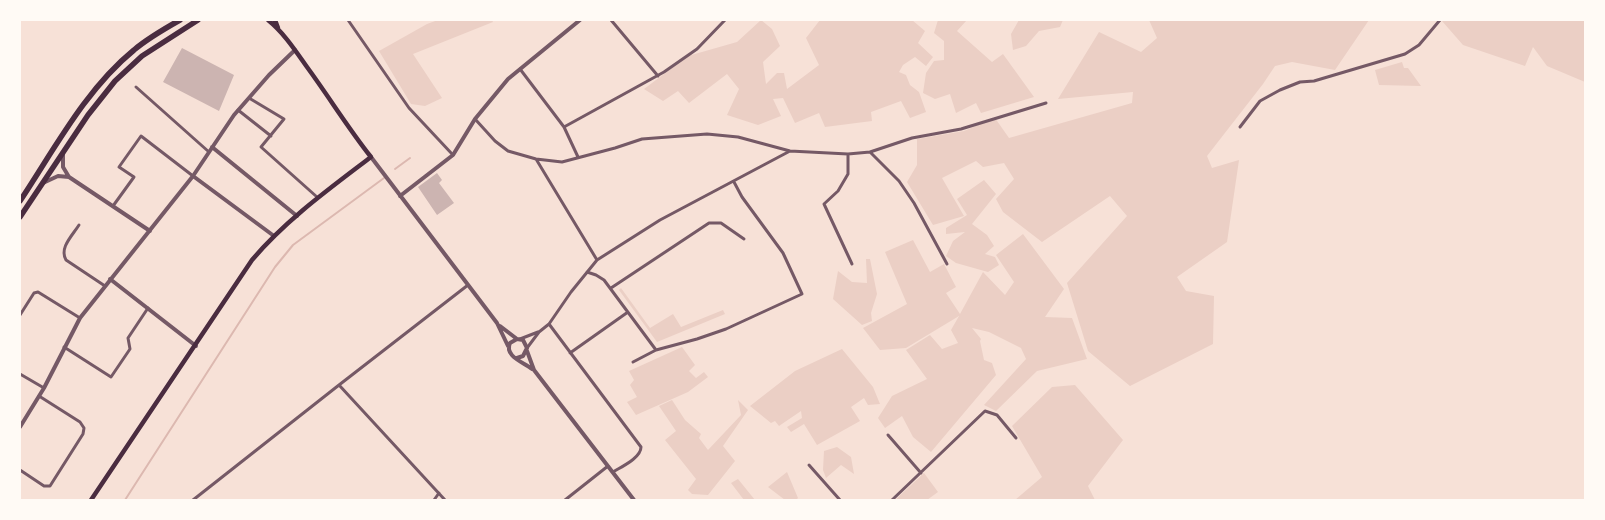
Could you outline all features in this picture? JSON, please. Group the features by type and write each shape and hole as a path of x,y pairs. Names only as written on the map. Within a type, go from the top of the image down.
{"highway":[{"path":"20,201 81,109 106,77 134,49 180,20"},
{"path":"20,216 97,103 123,73 142,56 198,20"}],"main road":[{"path":"268,20 279,29"},
{"path":"91,500 196,346 252,260 274,236 318,197 371,157 350,131 322,87 279,29 275,20"}],"street":[{"path":"348,20 409,108 453,155"},
{"path":"400,196 453,155 475,118 508,79 580,20"},
{"path":"611,20 658,76"},
{"path":"564,127 658,76 697,49 725,20"},
{"path":"1240,127 1260,101 1280,90 1300,82 1314,81 1405,54 1419,45 1440,20"},
{"path":"20,427 44,388 80,318 193,176 248,97 295,50"},
{"path":"520,69 564,127 578,158"},
{"path":"136,87 209,152"},
{"path":"248,97 284,119 261,148 318,197"},
{"path":"475,118 495,141 508,151 536,159 562,162 642,139 707,134 738,137 790,151 848,154 870,152 912,138 961,129 1046,103"},
{"path":"238,110 271,136"},
{"path":"113,206 134,177 119,167 141,136 274,236"},
{"path":"212,147 297,216"},
{"path":"517,358 523,356 539,332 549,324 597,260 660,220 790,151"},
{"path":"63,152 63,167 69,177 150,231"},
{"path":"870,152 899,181 914,203 947,264"},
{"path":"848,154 848,174 838,191 824,204 852,264"},
{"path":"371,157 497,323 508,346 510,354 534,370 634,500"},
{"path":"536,159 597,260"},
{"path":"42,184 58,176 69,177"},
{"path":"633,362 656,350 697,339 726,329 802,294 783,253 742,197 734,182"},
{"path":"611,288 709,224 721,223 744,239"},
{"path":"78,225 63,250 63,256 66,260 105,286"},
{"path":"587,272 604,280 656,350"},
{"path":"110,279 196,346"},
{"path":"193,500 468,285"},
{"path":"20,315 34,293 38,292 80,318"},
{"path":"64,347 111,377 130,349 128,338 148,308"},
{"path":"570,353 628,312"},
{"path":"497,323 525,342 534,370"},
{"path":"549,324 641,447 641,450 636,457 613,472"},
{"path":"508,346 512,341 539,332"},
{"path":"20,374 44,388"},
{"path":"339,385 445,500"},
{"path":"20,470 44,486 50,486 84,434 84,428 80,422 39,396"},
{"path":"892,500 985,410 997,416 1016,438"},
{"path":"888,435 921,473"},
{"path":"809,465 840,500"},
{"path":"565,500 608,466"},
{"path":"434,500 438,493"}],"shaded area":[{"path":"438,20 492,20 493,22 413,54 442,98 425,106 411,104 379,51 427,24"},
{"path":"761,20 772,29 780,46 763,62 766,84 777,73 784,73 787,89 819,65 806,38 820,20 912,20 925,31 918,43 933,57 926,66 915,57 903,65 899,72 906,75 910,85 919,92 926,112 910,118 901,101 871,112 872,121 825,127 819,113 795,123 783,98 773,99 781,116 758,125 727,115 739,89 727,74 689,103 678,91 663,101 644,89 688,56 737,42"},
{"path":"938,20 967,20 957,31 992,62 1003,54 1034,97 981,113 976,103 956,113 950,94 935,99 923,93 926,73 934,61 944,60 944,41 934,33"},
{"path":"1019,20 1063,20 1060,27 1039,31 1026,46 1013,50 1011,34"},
{"path":"1149,20 1369,20 1335,70 1292,62 1275,66 1263,84 1207,156 1212,168 1239,160 1227,242 1177,277 1186,291 1214,296 1213,344 1130,386 1088,351 1067,283 1127,216 1110,196 1042,242 1003,212 996,199 1014,179 1004,163 983,167 976,161 942,178 964,216 933,225 907,182 917,165 917,139 964,131 995,118 1009,138 1132,103 1133,92 1058,99 1099,32 1141,52 1157,38"},
{"path":"1585,20 1585,82 1547,66 1533,47 1525,66 1463,45 1442,21"},
{"path":"1402,62 1404,68 1408,68 1421,86 1379,85 1375,70"},
{"path":"984,180 996,194 972,224 987,235 994,246 985,254 995,257 999,265 988,272 956,263 946,256 953,241 965,232 946,234 946,228 967,215 957,199"},
{"path":"1023,234 1064,289 1045,317 1072,318 1087,359 1037,371 996,411 984,405 1026,359 1021,348 989,332 972,328 981,339 980,341 984,360 992,363 996,375 931,452 913,437 902,416 885,428 878,418 892,396 927,379 906,350 930,335 942,349 958,343 951,330 959,316 906,348 880,350 863,328 907,304 885,252 913,240 930,272 944,264 956,287 946,293 960,314 983,272 1005,295 1014,282 996,255"},
{"path":"866,259 870,259 877,294 871,313 872,321 862,325 833,299 838,271 852,282 867,283"},
{"path":"621,288 650,328 673,314 681,327 723,310 725,314 657,342 619,290"},
{"path":"682,347 695,365 689,371 696,378 704,372 708,377 688,392 636,415 627,402 637,397 630,385 634,380 629,371"},
{"path":"842,349 873,387 880,404 868,405 864,398 851,407 860,421 817,445 804,424 791,432 787,427 802,418 801,411 779,426 775,421 771,423 750,406 795,371"},
{"path":"1075,385 1123,440 1088,486 1095,500 1015,500 1042,477 1012,426 1052,387"},
{"path":"672,400 685,420 701,434 699,438 708,450 741,415 738,400 748,410 723,446 735,461 708,495 692,494 688,490 696,479 665,440 676,431 659,406"},
{"path":"837,447 851,457 854,474 841,465 826,478 823,470 824,451"},
{"path":"787,472 798,498 796,500 785,500 768,487"},
{"path":"924,473 938,492 927,500 895,500"},
{"path":"738,479 755,500 744,500 731,483"}],"building":[{"path":"182,48 234,75 219,111 163,82"},
{"path":"437,173 442,180 439,183 454,203 437,215 418,187"}],"waterway":[{"path":"395,169 410,158"},
{"path":"125,500 275,267 293,245 384,178"}]}
